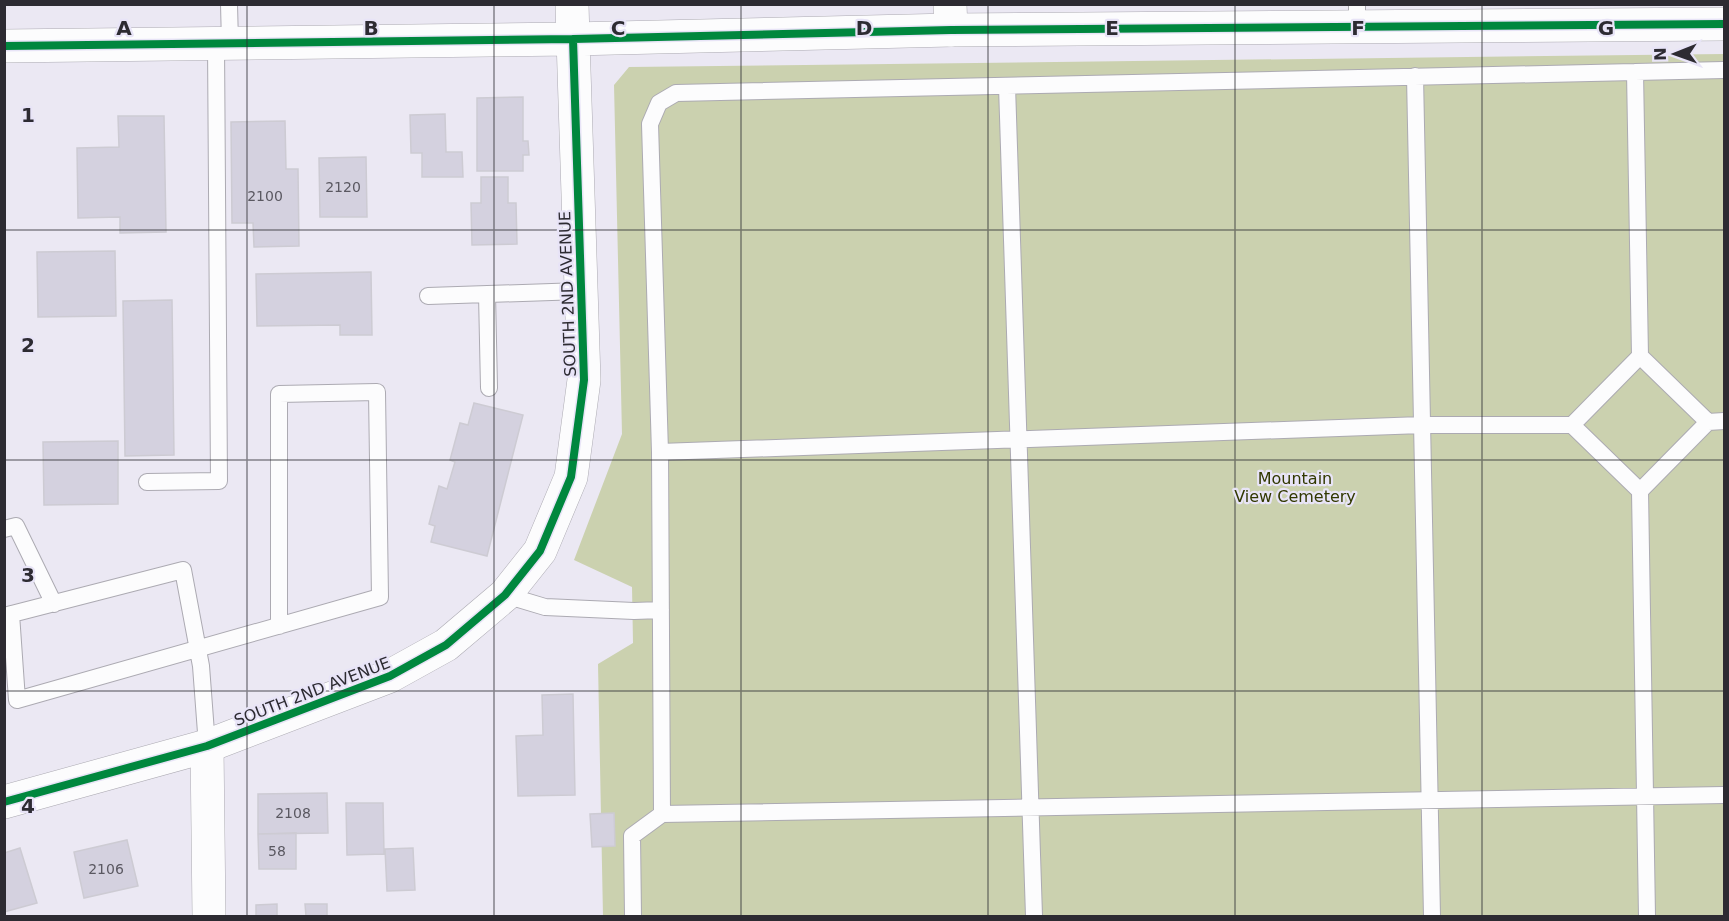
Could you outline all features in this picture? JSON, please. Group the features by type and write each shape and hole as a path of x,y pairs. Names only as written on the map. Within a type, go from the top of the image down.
{"main road":[{"name":"SOUTH 2ND AVENUE","path":"4,802 207,746 390,676 446,645 505,595 540,551 571,477 584,380 572,4"},
{"path":"4,46 573,39 950,17 1357,16 1725,24"},
{"path":"207,746 209,916"}],"lane":[{"path":"147,482 219,481 223,44 229,4"},
{"path":"662,814 660,452 650,124 659,103 676,93 1725,70"},
{"path":"1572,425 1640,356 1635,72"},
{"path":"1415,76 1432,916"},
{"path":"1007,86 1034,916"},
{"path":"428,296 581,291"},
{"path":"487,294 489,388"},
{"path":"1640,356 1716,421 1640,491"},
{"path":"207,746 198,649 183,570 8,615 17,700 198,649 279,626 380,597 377,392 279,394 279,626"},
{"path":"660,452 1422,425 1572,425 1640,491 1647,916"},
{"path":"4,529 16,526 54,604"},
{"path":"505,595 545,607 634,611 661,609"},
{"path":"633,916 632,836 662,814 1725,795"}],"green space":[{"name":"Mountain View Cemetery","path":"1724,54 1724,916 603,916 598,664 633,643 632,587 574,560 622,434 614,85 629,67"}],"building":[{"path":"523,97 523,141 528,141 529,155 523,155 523,171 477,171 477,98"},
{"path":"445,114 446,152 462,152 463,177 422,177 422,153 411,153 410,115"},
{"path":"118,116 164,116 166,232 120,233 120,217 78,218 77,148 119,147"},
{"path":"285,121 286,169 298,169 299,246 254,247 253,223 232,223 231,122"},
{"path":"366,157 367,217 320,217 319,158"},
{"path":"481,177 508,177 508,203 516,203 517,244 472,245 471,203 481,203"},
{"path":"115,251 116,316 38,317 37,252"},
{"path":"371,272 372,335 340,335 340,325 257,326 256,274"},
{"path":"172,300 174,455 125,456 123,301"},
{"path":"474,403 523,415 487,556 431,542 435,526 429,524 439,486 447,489 455,462 450,460 460,423 468,425"},
{"path":"118,441 118,504 44,505 43,442"},
{"path":"573,694 575,795 518,796 516,736 543,735 542,695"},
{"path":"327,793 328,833 258,834 258,794"},
{"path":"346,803 383,803 384,854 347,855"},
{"path":"614,813 615,846 592,847 590,814"},
{"path":"296,833 296,869 259,869 258,834"},
{"path":"127,840 138,886 84,898 74,852"},
{"path":"20,848 37,903 4,912 4,853"},
{"path":"413,848 415,890 387,891 385,849"},
{"path":"277,904 277,916 256,916 256,905"},
{"path":"305,904 327,904 327,916 306,916"}],"cycle path":[{"path":"4,46 573,39 951,30 1724,24"},
{"path":"4,802 207,746 390,676 446,645 505,595 540,551 571,477 584,380 573,39"}]}
